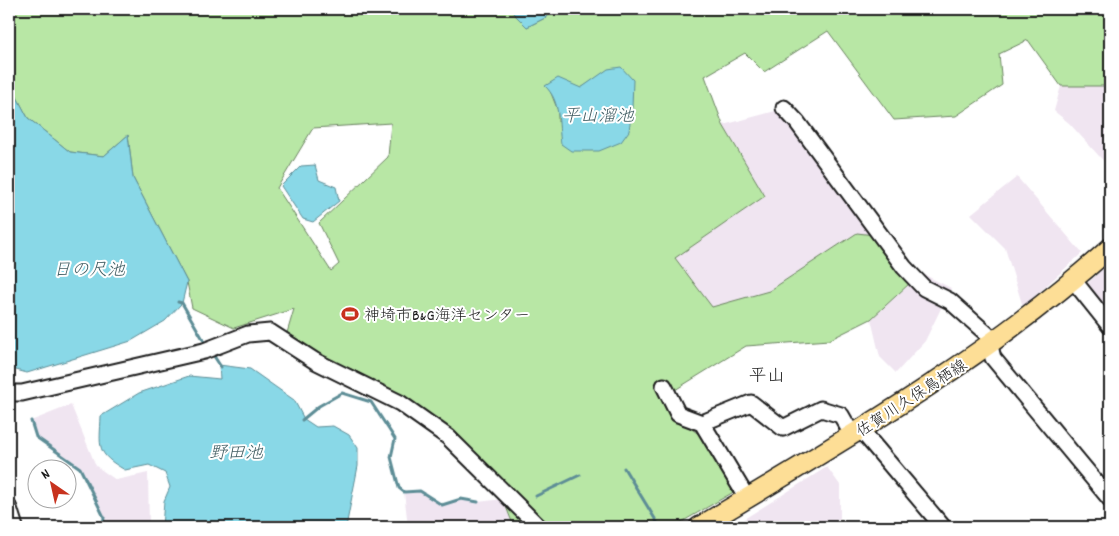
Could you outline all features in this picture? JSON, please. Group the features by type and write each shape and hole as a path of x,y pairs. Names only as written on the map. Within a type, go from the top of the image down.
{"main road":[{"name":"佐賀川久保鳥栖線","path":"698,527 861,430 989,346 1074,281 1110,248"}],"street":[{"path":"784,108 797,122 904,267 924,288 950,301 987,334 993,358 1110,499"},
{"path":"1074,281 1110,326"},
{"path":"9,393 22,393 210,350 248,334 270,332 315,361 400,403 448,437 539,527"},
{"path":"664,386 678,414 702,423 747,498"},
{"path":"702,423 751,403 783,428 821,409 841,415 849,429 861,430 943,527"},
{"path":"9,508 15,527"}],"shaded area":[{"path":"1061,86 1110,86 1110,168 1069,123 1054,111"},
{"path":"779,110 874,235 857,234 769,291 712,308 675,258 765,196 723,125"},
{"path":"1017,177 1082,253 1023,307 1005,248 971,214"},
{"path":"1110,262 1110,319 1084,287"},
{"path":"923,274 951,288 925,341 896,373 880,357 871,319 910,283"},
{"path":"71,405 96,466 116,480 148,473 149,527 103,527 104,517 78,467 78,458 66,458 36,437 31,421"},
{"path":"827,467 840,485 840,518 827,527 731,527"},
{"path":"420,491 442,505 461,499 478,502 503,499 514,527 408,527 404,492"}],"green space":[{"path":"9,9 509,9 527,27 545,18 555,9 1110,9 1110,86 1061,86 1028,40 999,54 1002,85 956,116 894,120 828,31 764,72 745,53 705,76 723,125 765,196 675,258 712,307 769,291 857,233 874,235 910,283 871,319 829,340 746,346 675,390 676,418 703,437 737,490 673,527 514,527 494,476 440,425 356,371 317,355 287,333 294,309 234,328 192,308 187,282 133,178 128,135 104,156 70,152 28,118 9,82","holes":["594,80 558,122 558,111 551,93 581,88","391,123 388,157 319,223 339,264 331,271 277,188 313,128"]}],"water":[{"path":"509,9 555,9 545,18 527,27"},
{"name":"平山溜池","path":"621,67 633,80 629,131 621,142 599,151 571,151 561,144 556,106 554,99 545,86 558,78 581,88 608,69"},
{"name":"日の尺池","path":"9,82 28,118 70,152 104,156 128,135 133,178 187,282 182,303 165,321 131,341 27,373 9,368"},
{"path":"315,165 319,180 336,187 339,201 313,222 303,219 281,186 301,166"},
{"name":"野田池","path":"219,365 250,369 294,400 304,419 316,427 333,426 349,435 358,448 358,466 346,527 162,527 164,501 170,487 165,473 149,465 125,470 108,459 104,454 100,442 101,416 139,393 189,376 220,379"}],"waterway":[{"path":"178,302 182,303 207,346"},
{"path":"212,353 221,367"},
{"path":"302,420 319,406 342,393 371,402 395,439 391,457 399,488 404,492 420,491 442,505 461,499 478,502"},
{"path":"31,421 36,437 80,468 104,517 103,527"},
{"path":"624,468 660,527"},
{"path":"536,496 580,475"},
{"path":"948,527 956,522 961,527"}],"place":[{"name":"神埼市B&G海洋センター","path":"350,314"}],"district":[{"name":"平山","path":"767,375"}]}
